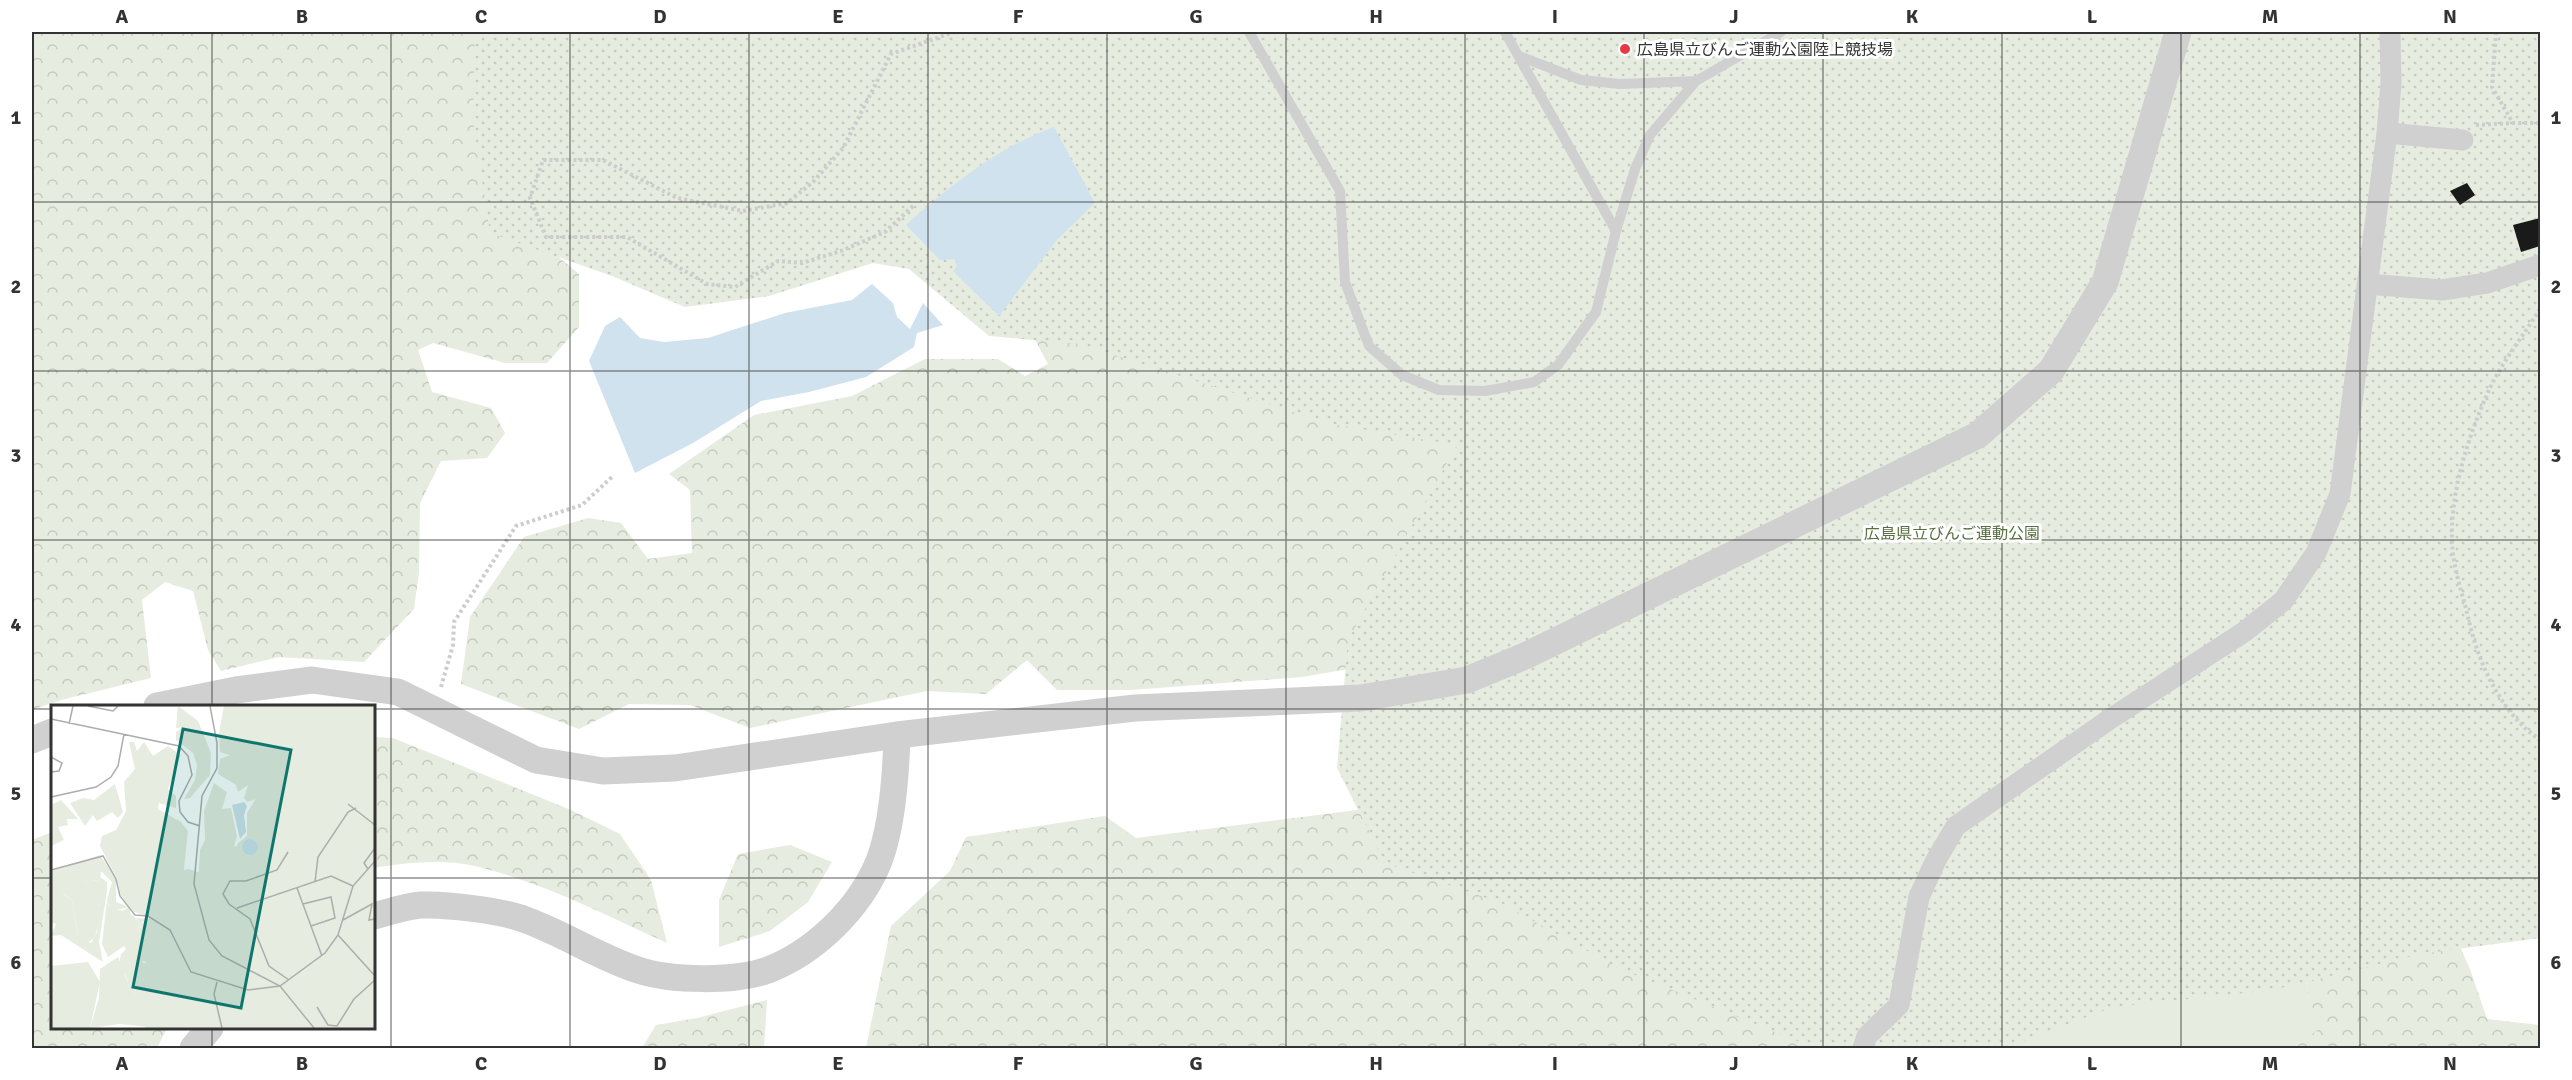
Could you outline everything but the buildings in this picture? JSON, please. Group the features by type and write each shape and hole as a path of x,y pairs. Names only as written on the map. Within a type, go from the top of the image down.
{"street":[{"path":"162,705 236,690 312,680 398,692 536,760 603,771 675,768 897,735 1135,708 1361,698 1467,680 1525,656 1978,435 2051,371 2105,282 2178,32"},
{"path":"1863,1048 1867,1036 1899,1005 1919,897 1956,826 2109,718 2244,632 2283,601 2316,553 2333,516 2340,494 2387,133 2391,83 2390,32"},
{"path":"2387,133 2468,133"},
{"path":"2367,284 2442,290 2487,283 2541,265"},
{"path":"32,740 51,732"},
{"path":"375,916 422,905 463,908 524,919 638,970 694,980 765,971 797,956 832,927 863,891 879,860 895,780 897,735"},
{"path":"193,1048 209,1029"}],"lane":[{"path":"1249,32 1340,191 1345,282 1369,346 1402,375 1439,390 1485,391 1512,388 1534,382 1558,365 1596,312 1616,231 1635,169 1650,135 1696,81 1781,32"},
{"path":"1505,32 1616,231"},
{"path":"1519,56 1581,80 1620,84 1696,81"}],"path":[{"path":"914,206 885,232 842,251 802,263 778,261 735,287 707,284 627,237 546,237 530,198 543,160 603,160 677,198 743,211 787,203 813,182 843,148 891,54 954,32"},
{"path":"2496,32 2493,87 2513,123"},
{"path":"2468,133 2513,123 2541,123"},
{"path":"2541,309 2490,389 2463,460 2454,504 2453,554 2473,638 2489,678 2507,707 2530,733 2541,740"},
{"path":"435,711 453,645 454,622 516,526 582,505 614,475"}],"green space":[{"path":"32,32 935,32 515,221 579,274 579,327 547,363 505,363 433,343 418,350 432,392 491,408 505,433 487,458 441,461 420,503 419,572 414,609 364,662 279,657 221,671 208,650 193,591 165,582 142,600 151,678 61,700 32,710"},
{"name":"広島県立びんご運動公園","path":"475,32 2540,32 2540,938 2420,954 2273,990 2113,1007 2004,1048 1821,1048 1807,1045 1618,968 1501,903 1385,863 1337,768 1348,640 1457,445 1332,424 1079,344 989,336 909,269 873,263 769,296 685,307 612,276 490,233 473,120"},
{"path":"1032,334 1498,426 1407,659 1302,677 1131,690 1057,690 1027,660 986,694 927,691 750,728 690,705 629,704 579,729 461,684 470,617 524,537 588,518 621,523 648,559 692,553 690,490 669,474 754,415 852,396 925,359 998,359 1025,376 1048,364"},
{"path":"375,737 393,738 571,810 620,834 651,880 667,943 570,899 496,871 459,863 409,863 375,868"},
{"path":"1365,809 1852,1048 866,1048 891,926 950,871 966,837 1105,816 1136,838"},
{"path":"51,832 51,1029 166,1029 157,1048 32,1048 32,840"},
{"path":"790,845 832,862 808,902 770,931 719,947 719,900 738,854"},
{"path":"2426,871 2470,969 2487,1019 2540,1025 2540,1048 2292,1048 2325,1025 2308,1001 2304,956"},
{"path":"2304,955 2308,1001 2326,1025 2292,1048 1880,1048"},
{"path":"767,1000 764,1048 642,1048 656,1025 697,1018"}],"water":[{"path":"1054,127 1095,203 1057,240 999,316 953,271 957,266 954,259 940,260 906,225 957,182 994,157 1033,135"},
{"path":"872,284 893,303 897,317 910,329 923,303 943,325 917,333 914,347 866,377 809,392 761,401 693,443 635,473 589,361 605,326 620,317 640,338 664,342 708,338 785,313 852,300"}],"place":[{"name":"広島県立びんご運動公園陸上競技場","path":"1625,49"}]}
